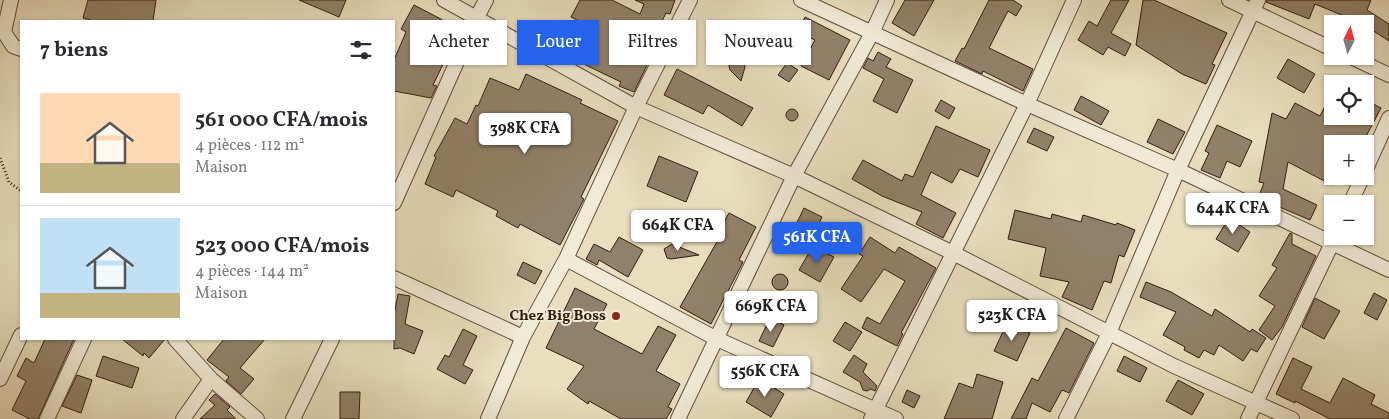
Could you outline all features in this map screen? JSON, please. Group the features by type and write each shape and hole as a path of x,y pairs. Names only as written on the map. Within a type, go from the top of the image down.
{"street":[{"path":"11,0 4,32 13,46 20,49"},
{"path":"444,0 636,107 794,176 952,253 1174,366 1292,419"},
{"path":"395,195 486,0"},
{"path":"491,418 523,337 566,259 636,107 690,0"},
{"path":"801,0 1027,104 1324,236"},
{"path":"678,419 794,176 872,33 887,0"},
{"path":"873,414 1027,104 1074,0"},
{"path":"1229,0 1255,6 1324,45"},
{"path":"1066,419 1109,333 1178,170 1255,6"},
{"path":"1367,65 1389,75"},
{"path":"1374,151 1389,118"},
{"path":"1248,419 1332,245"},
{"path":"1343,245 1389,270"},
{"path":"566,259 717,340 873,414 896,419"},
{"path":"395,278 523,337"},
{"path":"0,379 20,337"},
{"path":"47,419 84,340"},
{"path":"176,340 211,379 257,419"},
{"path":"293,419 332,340"},
{"path":"183,419 211,379"}],"path":[{"path":"0,158 9,182 20,190"}],"building":[{"path":"88,0 156,0 153,20 90,20 83,18"},
{"path":"299,0 346,0 339,17"},
{"path":"580,0 612,0 640,14 644,4 635,0 675,0 670,14 666,13 662,20 609,20 609,65 647,65 634,92 619,86 621,82 586,65 599,65 599,20 577,20 571,17"},
{"path":"905,0 934,0 914,36 892,23"},
{"path":"989,0 1013,0 1022,6 1016,16 1008,11 989,48 1033,69 1023,91 983,71 982,74 955,61 962,48 964,49"},
{"path":"1111,0 1129,0 1111,33 1131,44 1125,56 1108,47 1103,55 1078,40 1089,21 1097,26"},
{"path":"1143,0 1154,0 1227,33 1212,64 1215,65 1206,84 1182,74 1136,45"},
{"path":"1267,0 1371,0 1367,10 1389,24 1389,41 1374,31 1374,15 1342,15 1315,4 1309,19 1266,2"},
{"path":"414,5 443,20 410,20 410,65 443,65 433,85 437,86 431,98 395,91 395,58 406,32 401,29"},
{"path":"811,20 850,40 829,80 801,66 811,65 811,47 815,40 811,38"},
{"path":"878,52 891,59 886,67 913,80 897,113 873,101 884,79 863,68 868,58 873,61"},
{"path":"1288,59 1315,74 1304,93 1277,78"},
{"path":"744,65 741,81 730,70 729,66"},
{"path":"786,65 790,65 798,70 789,82 778,75"},
{"path":"677,69 753,108 742,126 708,105 703,114 664,95"},
{"path":"526,74 582,100 580,103 618,121 581,197 584,199 560,245 520,224 518,228 496,216 498,211 456,190 453,197 425,184 436,157 434,156 455,118 467,124 476,105 478,106 490,78 519,90"},
{"path":"1081,96 1109,111 1101,125 1074,110"},
{"path":"941,100 955,108 949,119 935,111"},
{"path":"1295,103 1320,116 1324,108 1324,125 1372,125 1367,135 1324,135 1324,181 1288,162 1283,189 1317,205 1310,220 1258,198 1264,183 1259,182 1272,113 1286,119"},
{"path":"1374,104 1381,108 1374,121"},
{"path":"794,109 797,110 797,120 790,121 787,120 786,113 787,110"},
{"path":"1158,119 1185,132 1173,154 1147,142"},
{"path":"1217,125 1252,141 1240,167 1227,161 1220,178 1201,170 1209,153 1205,151"},
{"path":"936,126 990,150 978,177 960,169 952,183 931,172 921,195 956,213 943,238 916,224 922,212 882,196 852,179 863,160 902,181 905,174 913,177"},
{"path":"1034,128 1054,137 1047,151 1027,142"},
{"path":"659,156 698,172 686,202 647,186"},
{"path":"804,208 822,217 807,248 789,239"},
{"path":"1015,210 1051,219 1052,214 1081,222 1083,215 1116,225 1117,223 1135,230 1124,257 1119,255 1111,283 1104,281 1092,310 1062,297 1069,282 1040,276 1046,248 1008,239"},
{"path":"729,213 756,227 739,260 743,262 711,324 680,307 722,233 719,231"},
{"path":"1229,218 1250,232 1238,252 1216,239"},
{"path":"1290,233 1292,234 1292,244 1316,256 1282,327 1272,340 1259,330 1275,306 1259,296 1277,268 1272,265"},
{"path":"619,237 643,250 628,277 599,260 597,265 586,259 594,244 610,252"},
{"path":"870,237 895,253 899,247 936,268 901,333 903,334 897,346 862,328 867,317 880,324 905,281 884,269 861,302 841,289 863,256 859,254"},
{"path":"672,244 699,255 667,258 664,249"},
{"path":"813,246 834,257 820,282 799,270"},
{"path":"523,262 542,271 535,284 517,275"},
{"path":"777,274 783,274 788,279 786,288 777,290 772,285 772,279"},
{"path":"1146,282 1171,292 1212,316 1215,309 1250,332 1252,329 1266,338 1257,352 1251,349 1243,361 1219,345 1214,355 1204,350 1199,358 1184,350 1185,347 1163,335 1176,312 1140,297"},
{"path":"575,288 607,304 594,329 642,354 658,326 676,335 656,371 680,384 668,407 672,409 666,419 621,419 589,401 588,404 567,389 584,366 546,348"},
{"path":"1374,293 1387,300 1377,320 1364,313"},
{"path":"398,294 410,296 405,324 423,331 414,354 400,348 394,349 395,310"},
{"path":"1315,298 1340,311 1324,339 1302,327"},
{"path":"770,318 784,325 773,347 759,341"},
{"path":"845,322 862,332 850,351 833,341"},
{"path":"1007,323 1030,333 1017,361 994,351"},
{"path":"1066,328 1094,343 1069,393 1062,390 1050,412 1032,403 1026,419 1011,419 1032,378 1038,381"},
{"path":"463,329 477,336 463,365 473,370 465,384 437,369 445,355 449,357"},
{"path":"45,340 74,340 38,419 30,419 12,410 26,381 17,376 26,358 34,363"},
{"path":"123,340 164,340 149,358 144,353 143,356"},
{"path":"223,340 264,340 240,368 254,379 241,394 226,381 229,377 207,360"},
{"path":"854,355 867,364 863,372 877,386 875,391 871,389 863,390 860,382 843,372"},
{"path":"103,356 139,368 132,388 96,376"},
{"path":"1124,356 1147,368 1140,382 1117,371"},
{"path":"1293,358 1312,367 1301,389 1330,403 1343,378 1375,395 1371,404 1389,413 1389,419 1330,419 1295,401 1295,403 1276,394"},
{"path":"977,374 1003,382 992,419 944,419 959,383 973,388"},
{"path":"77,375 92,380 81,413 62,406"},
{"path":"759,379 784,394 771,417 746,402"},
{"path":"1178,380 1204,394 1192,415 1166,401"},
{"path":"907,390 920,396 914,408 902,402"},
{"path":"340,392 360,392 359,419 340,419"},
{"path":"215,394 230,407 227,410 236,419 200,419 215,405 209,400"}],"place":[{"name":"Chez Big Boss","path":"616,316"}]}
